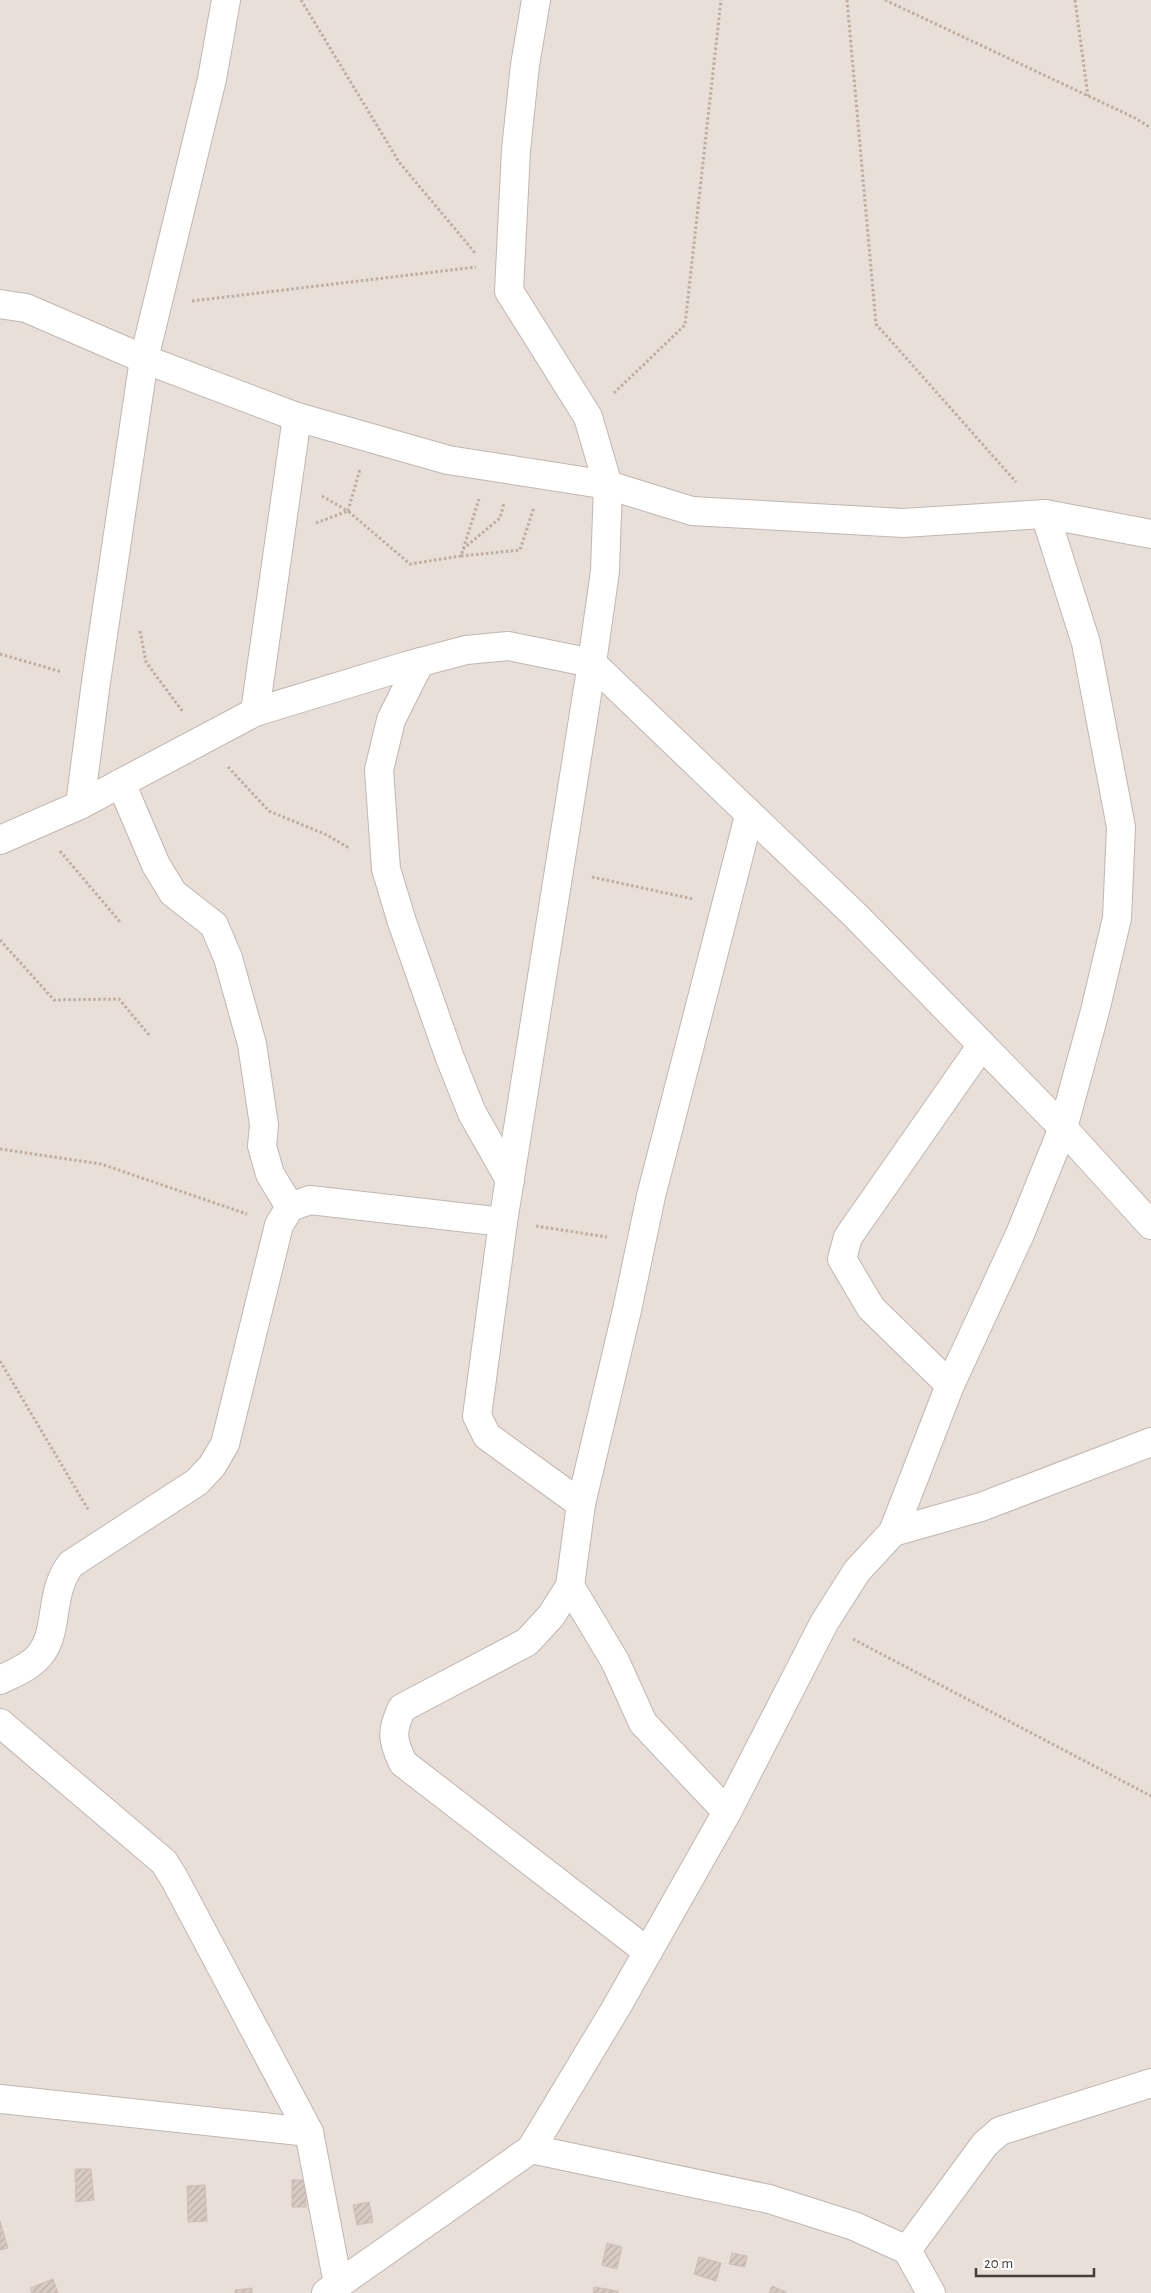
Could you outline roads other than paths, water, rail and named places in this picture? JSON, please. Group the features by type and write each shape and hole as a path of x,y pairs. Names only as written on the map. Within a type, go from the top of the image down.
{"street":[{"path":"80,805 96,682 144,359 212,79 226,0"},
{"path":"536,0 525,65 516,150 509,292 588,417 608,486 605,571 560,870 503,1222 477,1416 487,1436 581,1504"},
{"path":"0,304 26,308 144,359 297,417 448,460 608,486 692,511 903,523 1045,514 1151,534"},
{"path":"255,712 297,417"},
{"path":"0,1723 164,1862 309,2132 332,2289 532,2149 648,1952 727,1812 824,1623 857,1571 893,1532 950,1385 1020,1234 1063,1128 1095,1011 1117,918 1121,827 1086,643 1045,514"},
{"path":"0,840 80,805 255,712 420,662 466,650 508,646 592,663 749,816 856,916 1063,1128 1151,1225"},
{"path":"420,662 391,720 379,770 386,869 402,922 450,1058 472,1112 510,1180"},
{"path":"0,1680 30,1664 42,1652 48,1639 59,1583 71,1564 197,1482 212,1466 225,1444 284,1216 262,1146 264,1125 252,1044 228,958 214,925 173,893 156,865 121,783"},
{"path":"648,1952 403,1763 395,1745 394,1726 402,1708 527,1642 551,1616 570,1586 581,1504 651,1196 749,816"},
{"path":"950,1385 871,1308 842,1259 848,1237 982,1045"},
{"path":"284,1216 310,1200 503,1222"},
{"path":"893,1532 981,1506 1151,1442"},
{"path":"570,1586 615,1661 643,1723 727,1812"},
{"path":"906,2250 986,2144 1000,2131 1151,2083"},
{"path":"0,2099 309,2132"},
{"path":"532,2149 769,2199 854,2226 906,2250 931,2293"}]}
